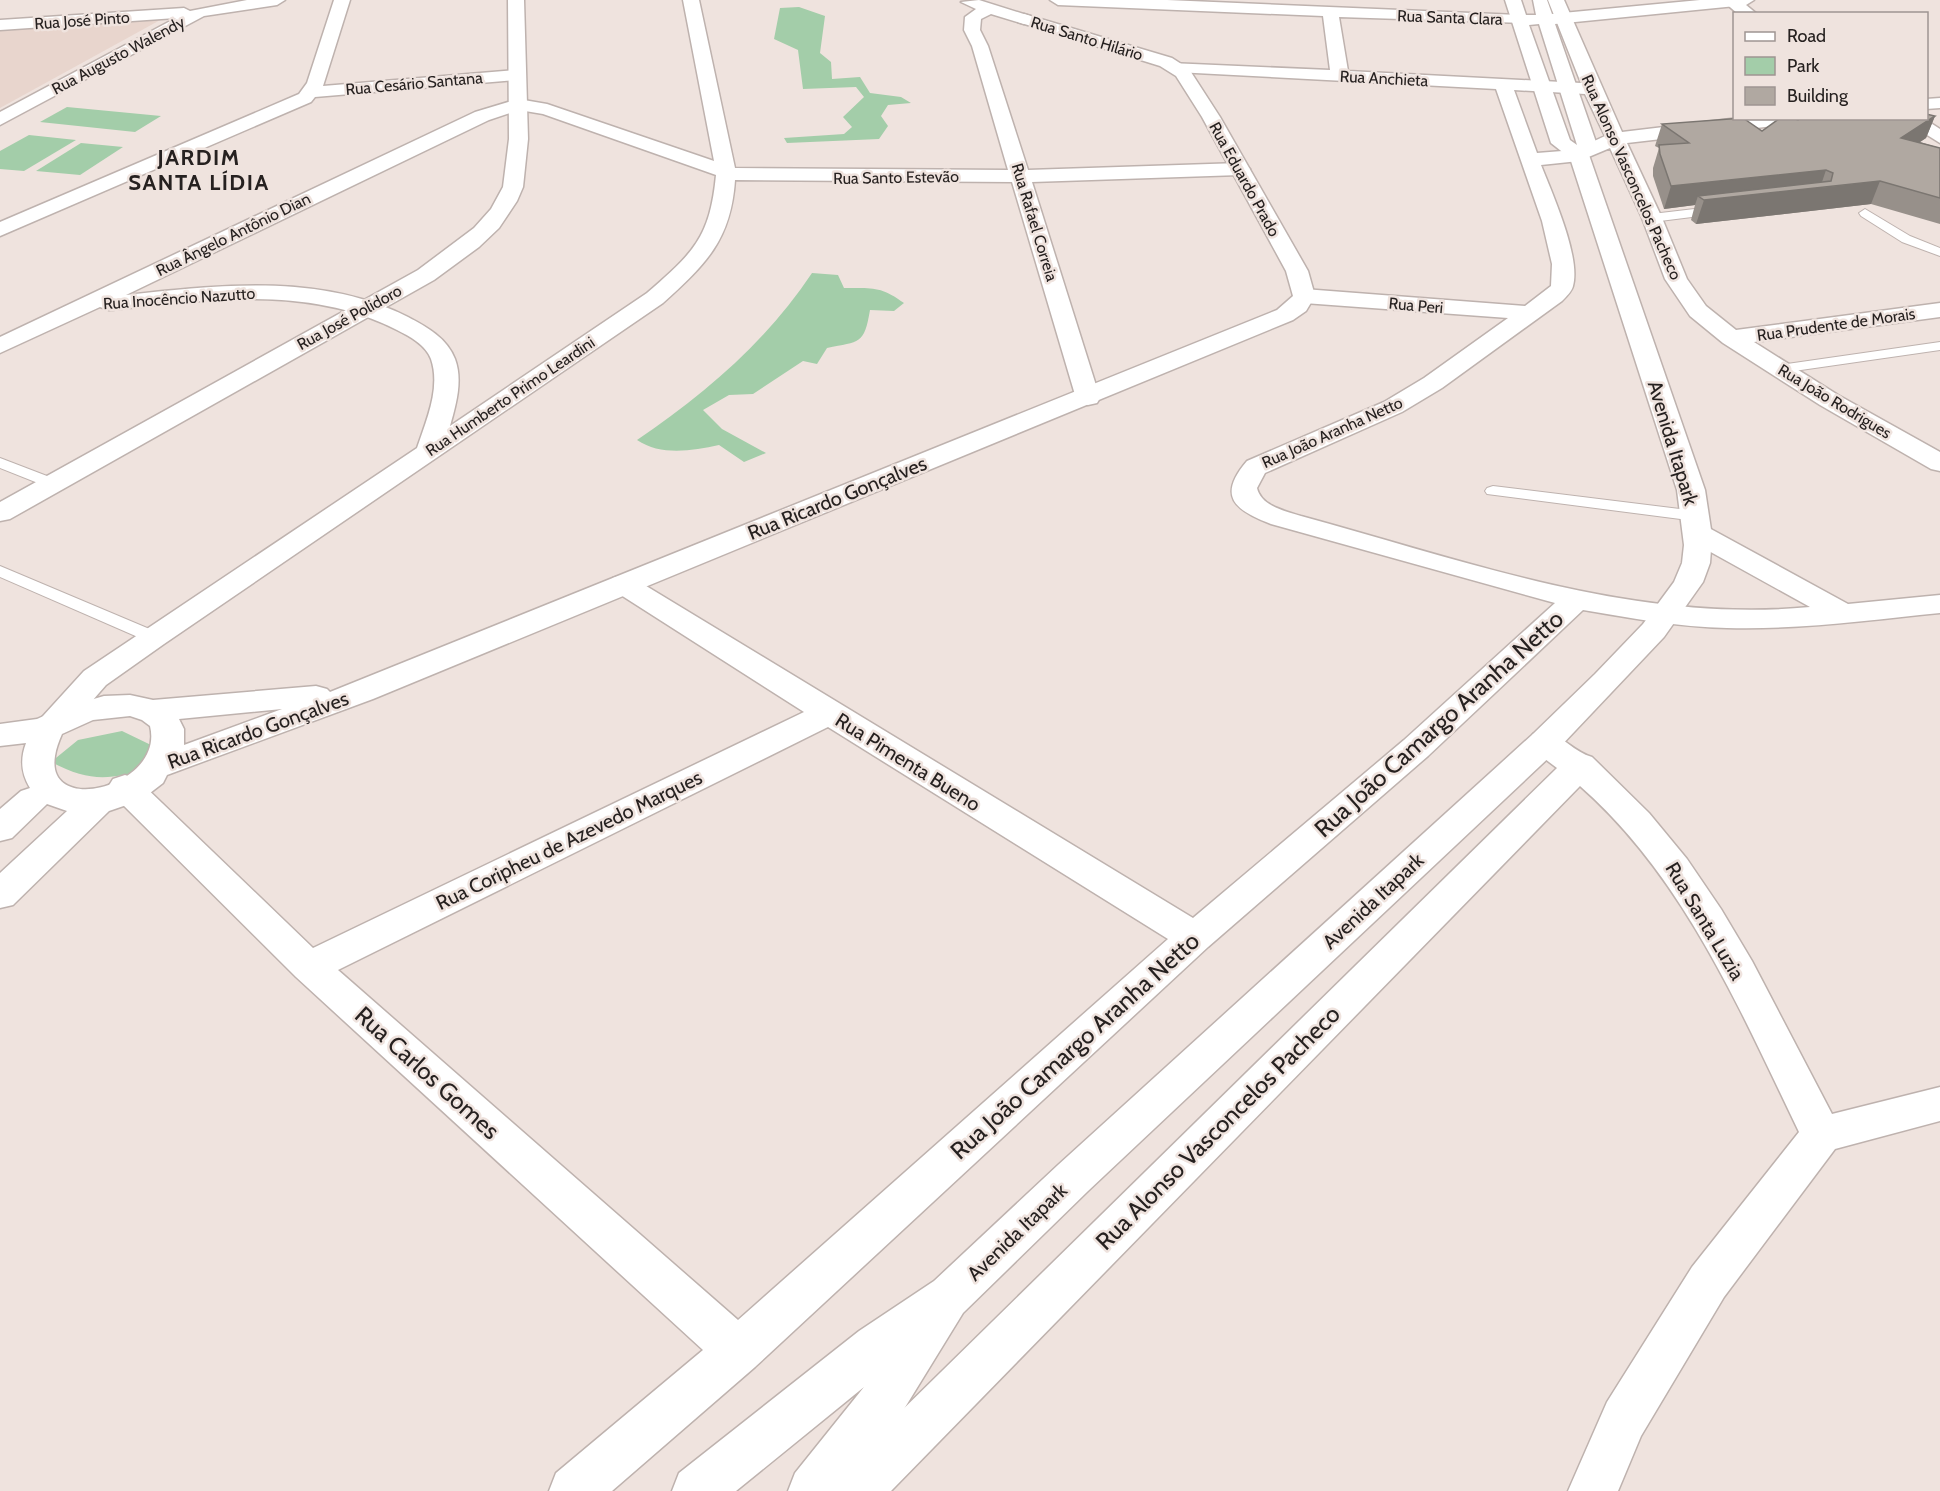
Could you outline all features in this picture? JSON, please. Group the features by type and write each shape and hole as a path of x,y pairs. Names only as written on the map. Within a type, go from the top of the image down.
{"street":[{"name":"Rua Augusto Walendy","path":"0,119 200,12 277,0"},
{"name":"Rua José Polidoro","path":"0,513 426,275 461,250 485,229 506,201 515,180 518,111 516,0"},
{"name":"Rua Humberto Primo Leardini","path":"94,693 153,636 599,337 655,298 681,275 714,233 723,210 726,172 691,0"},
{"path":"962,0 964,11 993,24 1024,19 1038,6"},
{"path":"962,0 993,24"},
{"name":"Rua Santa Clara","path":"1058,0 1330,12 1408,8 1518,20 1554,20 1738,1"},
{"path":"1515,0 1524,13 1554,20"},
{"name":"Avenida Itapark","path":"698,1491 876,1347 950,1296 1073,1178 1545,742 1606,680 1665,615 1689,584 1696,562 1697,525 1691,490 1578,154 1561,143 1518,20 1515,0"},
{"name":"Avenida Itapark","path":"1539,0 1554,20 1569,88 1587,145 1578,154"},
{"name":"Rua Alonso Vasconcelos Pacheco","path":"1556,0 1554,20 1592,89 1652,218 1676,279 1698,311 1731,338"},
{"path":"0,230 291,106 312,92 338,2"},
{"name":"Rua José Pinto","path":"0,26 200,12"},
{"path":"1330,12 1340,76"},
{"name":"Rua Rafael Correia","path":"973,17 972,30 993,24 1022,176 1088,398"},
{"name":"Rua Santo Hilário","path":"1024,19 1176,68"},
{"name":"Rua Anchieta","path":"1176,68 1592,89"},
{"name":"Rua Eduardo Prado","path":"1176,68 1183,73 1240,169 1297,272 1304,296"},
{"name":"Rua Cesário Santana","path":"312,92 516,75"},
{"name":"Rua João Aranha Netto","path":"1503,84 1552,221 1563,264 1562,287 1554,296 1527,313 1433,383 1393,407 1256,466 1246,477 1243,493 1249,502 1265,513 1291,522 1576,600 1665,615 1728,620 1846,615 1940,604"},
{"name":"Rua Santo Estevão","path":"518,111 561,115 726,172 771,178 1022,176 1240,169"},
{"name":"Rua Ângelo Antônio Dian","path":"0,346 90,305 207,246 467,122 518,111"},
{"path":"1529,160 1578,154 1614,139 1773,120"},
{"path":"1912,120 1940,137"},
{"name":"Rua Inocêncio Nazutto","path":"90,305 256,292 311,296 369,306 431,340 443,358 446,374 444,403 429,450"},
{"name":"Rua Peri","path":"1304,296 1527,313"},
{"name":"Rua Ricardo Gonçalves","path":"33,800 78,803 362,692 623,584 1088,398 1285,315 1298,306 1304,296"},
{"name":"Rua Prudente de Morais","path":"1731,338 1940,310"},
{"name":"Rua João Rodrigues","path":"1731,338 1940,463"},
{"path":"1697,525 1846,615"},
{"name":"Rua Pimenta Bueno","path":"623,584 1195,937"},
{"name":"Rua João Camargo Aranha Netto","path":"574,1491 738,1351 1195,937 1416,748 1576,600"},
{"name":"Rua Ricardo Gonçalves","path":"94,693 149,711 362,692"},
{"path":"0,829 33,800 20,792 13,781 6,748 30,741 94,693"},
{"path":"0,895 164,754 169,740 168,728 162,718 149,711"},
{"name":"Rua Coripheu de Azevedo Marques","path":"309,967 829,713"},
{"name":"Rua Santa Luzia","path":"1545,742 1580,765 1621,803 1671,861 1717,934 1821,1135"},
{"name":"Rua Alonso Vasconcelos Pacheco","path":"856,1491 1580,765"},
{"name":"Rua Carlos Gomes","path":"127,784 309,967 738,1351"},
{"path":"1593,1491 1624,1419 1708,1282 1821,1135 1940,1104"},
{"path":"813,1491 868,1423 950,1296"}],"lane":[{"path":"1652,218 1729,209"},
{"path":"1865,213 1906,239 1940,252"},
{"path":"1780,369 1940,346"},
{"path":"0,463 54,484"},
{"path":"1494,491 1697,525"},
{"path":"0,571 153,636"}],"shaded area":[{"path":"162,19 0,108 0,30"}],"green space":[{"path":"799,7 825,16 820,53 831,62 832,79 860,77 870,93 901,97 911,103 888,105 881,116 888,126 879,139 787,143 784,138 844,134 852,127 843,117 864,97 856,87 803,89 798,50 774,39 780,8"},
{"path":"67,107 161,116 135,132 40,122"},
{"path":"29,135 76,140 24,171 0,169 0,151"},
{"path":"81,143 123,147 80,175 36,171"},
{"path":"812,273 838,275 844,288 876,289 889,293 904,303 894,311 870,310 865,330 859,340 827,348 817,364 803,361 753,394 729,395 703,410 722,429 766,453 744,462 719,445 676,451 656,448 637,440 662,423 733,365 775,321"},
{"path":"122,731 151,745 152,769 112,777 100,777 78,773 51,762 78,740"}],"building":[{"path":"1928,114 1935,116 1901,138 1940,148 1940,198 1880,181 1704,200 1698,196 1831,181 1833,173 1826,170 1671,186 1659,145 1689,143 1662,124 1733,119 1746,120 1762,131 1777,120 1928,120"}],"district":[{"name":"JARDIM SANTA LÍDIA","path":"199,170"}]}
